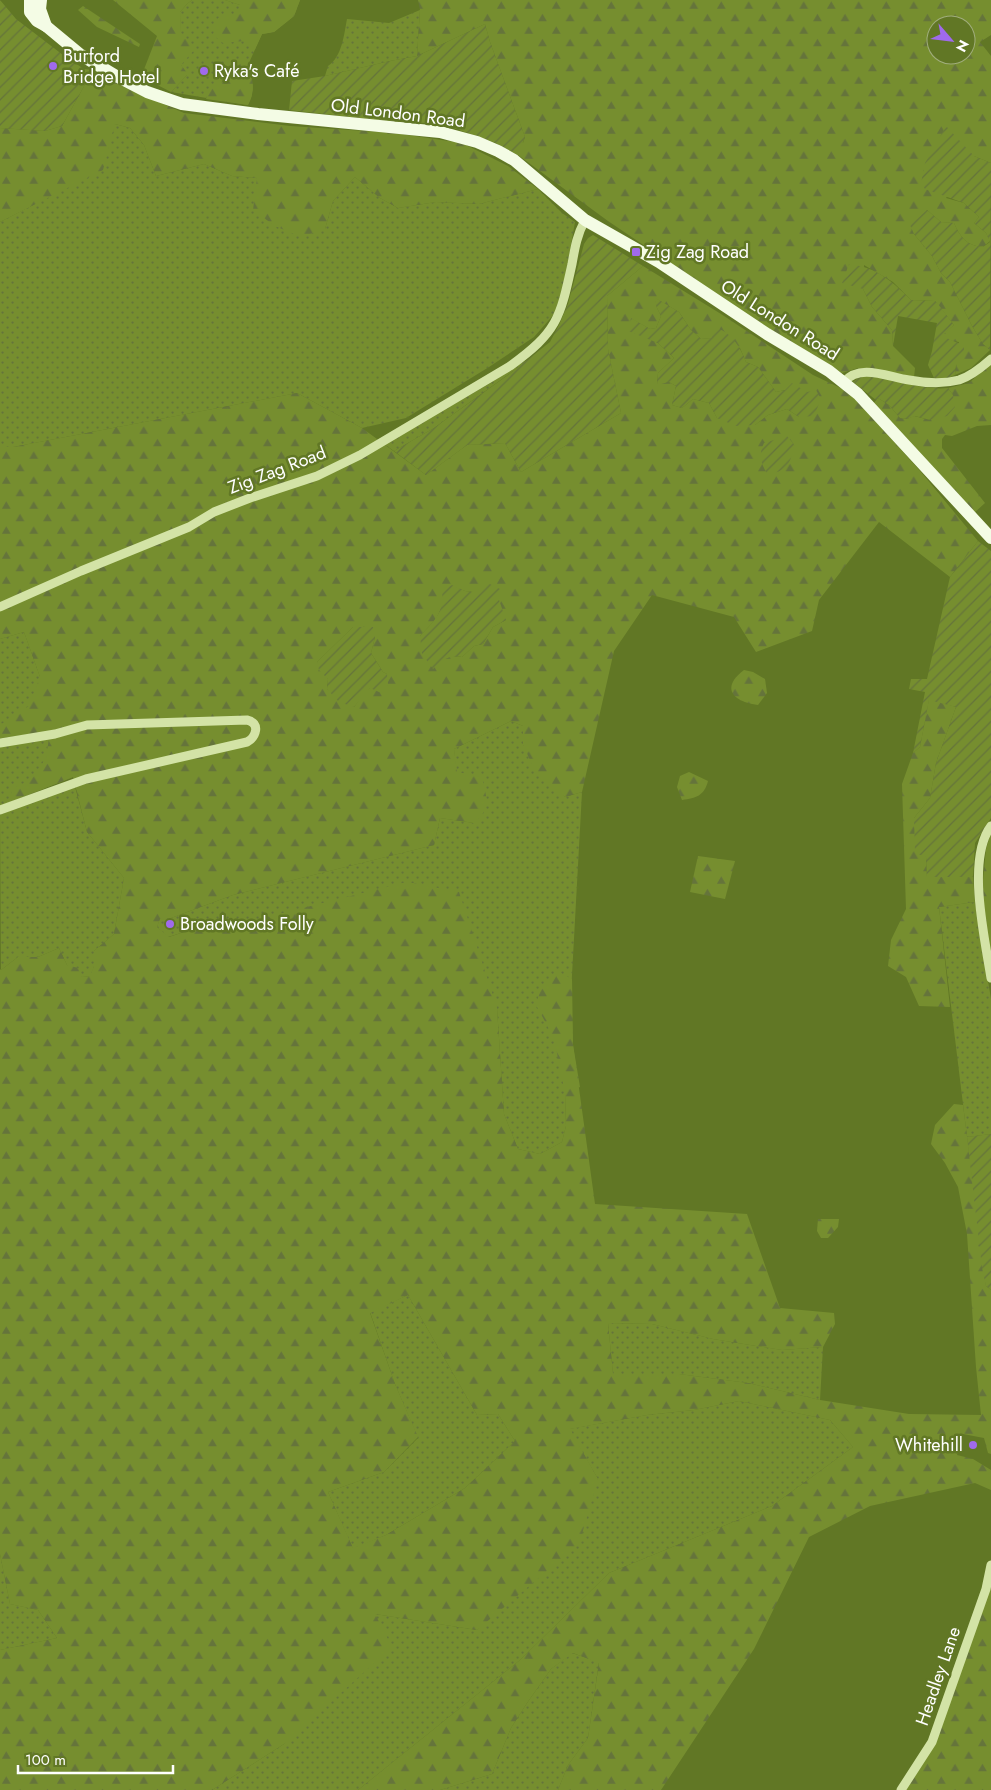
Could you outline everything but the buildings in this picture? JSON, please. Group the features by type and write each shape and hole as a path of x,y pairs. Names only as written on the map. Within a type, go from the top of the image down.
{"main road":[{"path":"30,0 30,12 37,21 46,26"},
{"path":"41,0 40,9 46,26"},
{"name":"Old London Road","path":"46,26 81,55 116,76 148,92 182,104 258,114 440,132 459,136 491,148 514,160 585,220 659,262 767,334 844,382 858,394 991,538"}],"street":[{"name":"Zig Zag Road","path":"0,607 81,570 189,526 214,512 317,476 360,455 510,366 545,338 558,316 563,303 577,235 585,220"},
{"path":"844,382 854,373 865,372 882,373 907,380 932,383 950,382 968,376 991,359"},
{"path":"0,743 55,734 87,725 247,720 255,724 256,732 253,738 247,742 86,779 0,810"},
{"path":"991,826 984,837 981,847 978,902 991,978"},
{"name":"Headley Lane","path":"901,1790 932,1742 986,1589 991,1565"}],"green space":[{"path":"0,0 16,19 63,55 84,69 93,70 62,126 45,131 0,128"},
{"path":"113,0 192,0 180,12 181,33 194,50 181,65 188,74 171,92 144,78 143,72 157,36"},
{"path":"192,0 225,0 240,5 300,0 294,16 274,32 262,34 248,65 253,90 248,105 171,92 187,75 181,65 180,12"},
{"path":"225,0 300,0 294,16 274,32 262,34 255,49 244,41 223,43 213,35 218,18 239,13 240,5"},
{"path":"418,0 991,0 991,35 980,42 991,56 991,163 974,156 946,198 964,203 979,217 974,223 986,233 990,241 983,247 968,243 959,233 954,223 941,222 927,210 914,234 932,256 941,273 950,282 972,326 983,344 990,350 971,368 955,375 959,342 947,340 942,335 954,325 935,301 911,300 893,282 864,265 863,289 872,307 892,330 893,346 915,368 914,377 858,368 842,373 756,321 608,221 518,155 496,143 523,143 525,137 485,24 417,56 420,10"},
{"path":"83,6 140,44 139,47 97,27 78,10"},
{"path":"420,10 417,56 325,76 328,66 333,62 339,51 347,19 389,23"},
{"path":"485,24 525,137 518,155 496,143 442,124 377,120 289,110 292,81 325,76 417,56"},
{"path":"237,59 250,60 248,65 253,90 248,105 206,99 211,88 230,78"},
{"path":"93,70 124,87 184,113 290,126 394,133 462,143 508,166 538,189 479,204 436,202 398,208 380,198 355,177 333,201 325,229 301,237 275,226 253,210 257,178 232,176 204,164 156,176 144,145 130,128 115,124 103,170 0,222 0,128 45,131 62,126"},
{"path":"115,124 130,128 144,145 156,176 204,164 232,176 257,178 325,229 333,201 355,177 380,198 398,208 436,202 479,204 538,189 562,213 575,222 564,284 556,312 534,337 406,418 362,428 297,393 13,447 0,447 0,222 33,205"},
{"path":"946,126 974,156 991,163 990,350 983,344 972,326 950,282 941,273 932,256 914,234 910,225 927,210 941,222 954,223 959,233 968,243 983,247 990,242 986,233 974,223 979,217 964,203 925,189 921,183 925,163"},
{"path":"593,235 643,266 607,296 608,349 621,413 521,472 505,443 467,445 426,475 394,451 434,428 550,342 568,304 584,244"},
{"path":"849,264 867,268 883,276 911,300 935,301 938,304 954,325 943,335 964,346 964,359 956,365 955,375 948,378 934,378 928,365 937,323 898,316 893,346 892,330 872,307 863,289 842,283"},
{"path":"643,266 721,314 813,375 849,392 921,472 978,541 950,577 879,522 819,600 812,631 756,652 734,617 652,595 614,651 582,792 565,797 535,771 523,745 523,726 511,721 454,749 457,772 482,777 487,802 484,812 474,823 440,818 434,845 233,895 171,918 160,919 157,927 169,937 184,932 263,918 407,882 459,892 497,1008 504,1114 518,1149 540,1154 562,1142 566,1126 565,1093 554,1038 536,1005 541,988 559,972 572,979 573,1045 595,1204 747,1214 780,1308 834,1313 835,1324 823,1347 782,1350 713,1339 652,1324 608,1323 613,1374 679,1374 748,1383 820,1400 909,1414 981,1415 967,1234 958,1187 945,1163 931,1144 935,1125 954,1104 963,1105 986,1286 991,1290 991,1454 988,1453 984,1438 963,1434 957,1455 973,1459 991,1470 991,1490 975,1483 870,1506 809,1537 754,1649 661,1790 558,1790 568,1765 588,1738 599,1663 573,1653 551,1669 527,1703 511,1728 492,1774 440,1790 358,1790 520,1660 609,1573 772,1506 853,1447 830,1420 739,1401 694,1410 647,1415 570,1429 598,1479 579,1544 477,1630 375,1614 392,1647 284,1744 212,1790 0,1790 0,1650 57,1638 38,1610 10,1604 0,1554 0,969 18,957 38,957 59,948 67,965 78,968 82,977 90,976 94,966 94,951 114,934 124,878 87,832 73,777 12,801 11,789 31,780 46,758 49,738 59,730 0,738 0,725 29,706 40,677 24,632 0,639 0,447 13,447 297,393 362,428 426,475 467,445 505,443 521,472 621,413 608,349 607,296","holes":["655,298 679,312 691,330 701,339 711,338 740,348 746,362 758,367 776,392 785,390 807,392 799,417 787,409 768,415 755,425 717,418 709,403 693,399 682,408 672,405 676,386 669,382 657,384 658,373 674,358 658,343 629,330 632,319 650,329 656,328 661,316","452,586 473,592 506,620 493,627 483,644 474,646 462,657 452,656 444,659 420,636 436,619","353,627 375,637 371,653 383,672 387,674 365,692 354,707 327,689 328,679 317,662","408,1295 477,1415 498,1414 515,1441 465,1488 386,1535 353,1548 328,1492 384,1472 418,1437 395,1384 370,1313"]},
{"path":"654,297 679,312 691,330 701,339 711,338 717,328 732,337 746,362 758,367 776,392 785,390 792,383 807,392 816,390 821,399 814,416 799,417 787,409 768,415 755,425 736,426 717,418 709,403 693,399 682,408 672,405 676,386 669,382 657,385 658,373 674,358 658,343 628,331 631,318 650,329 656,328 661,316"},
{"path":"527,361 434,428 394,451 384,444 489,384 522,362"},
{"path":"991,363 991,425 977,426 952,436 945,435 942,439 942,448 985,503 974,513 873,404 878,398 889,405 900,418 907,419 914,416 930,420 953,395 948,388 969,383"},
{"path":"862,375 926,387 948,388 953,395 955,407 947,416 930,420 915,416 907,419 900,418 889,405 878,398 876,400 853,382"},
{"path":"787,436 796,447 789,462 785,468 768,475 761,459 764,443"},
{"path":"978,541 991,551 991,818 975,843 973,877 927,877 926,857 915,853 914,818 930,798 936,763 956,707 929,700 920,747 913,753 925,692 909,689 911,679 927,679 950,577"},
{"path":"488,583 502,590 498,597 506,620 493,627 483,644 474,646 462,657 446,659 433,669 422,654 420,636 438,615 442,604 442,589 452,585 465,591 473,592"},
{"path":"353,627 373,627 375,637 371,653 383,672 387,674 388,685 379,692 370,688 354,707 339,702 327,689 328,679 319,670 317,662"},
{"path":"24,632 59,730 0,738 0,639"},
{"path":"744,670 753,672 765,679 767,693 758,705 742,701 736,697 731,688 737,677"},
{"path":"929,699 956,707 936,763 930,798 914,818 926,857 927,877 973,877 975,902 939,907 950,1007 919,1006 906,977 888,966 891,940 906,909 902,784 913,753 920,747"},
{"path":"511,721 523,726 523,745 565,797 582,792 571,993 573,1045 580,1087 565,1093 566,1126 562,1142 540,1154 518,1149 504,1114 497,1008 263,918 184,932 168,937 157,927 160,918 171,918 233,895 434,845 440,818 474,823 456,772 454,749"},
{"path":"62,736 73,777 0,806 0,746"},
{"path":"689,772 708,781 702,793 682,800 677,787 680,776"},
{"path":"74,783 87,832 124,878 114,934 94,951 94,966 91,976 82,977 67,965 59,948 38,957 18,957 1,970 0,815"},
{"path":"991,833 991,958 981,901 986,849"},
{"path":"698,856 735,861 725,899 690,892"},
{"path":"975,902 991,999 991,1134 967,1137 939,907"},
{"path":"991,1134 991,1290 986,1286 982,1268 967,1137"},
{"path":"818,1219 839,1219 838,1227 828,1238 821,1238 817,1231"},
{"path":"408,1295 477,1415 498,1414 515,1441 465,1488 386,1535 353,1549 328,1492 384,1472 418,1438 395,1384 370,1312"},
{"path":"608,1323 652,1324 713,1339 782,1350 823,1347 820,1400 748,1383 679,1374 613,1374"},
{"path":"739,1401 830,1420 853,1447 772,1506 609,1573 520,1660 358,1790 212,1790 284,1744 375,1614 477,1630 598,1479 569,1429 647,1415 694,1410"},
{"path":"0,1554 10,1604 38,1610 57,1638 0,1650"},
{"path":"991,1565 991,1790 901,1790 932,1742"},
{"path":"572,1653 599,1662 588,1738 568,1765 558,1790 440,1790 492,1774 511,1728 527,1703 551,1669"}],"place":[{"name":"Burford Bridge Hotel","path":"53,66"},
{"name":"Ryka's Café","path":"204,71"},
{"name":"Zig Zag Road","path":"636,252"},
{"name":"Broadwoods Folly","path":"170,924"},
{"name":"Whitehill","path":"973,1445"}]}
